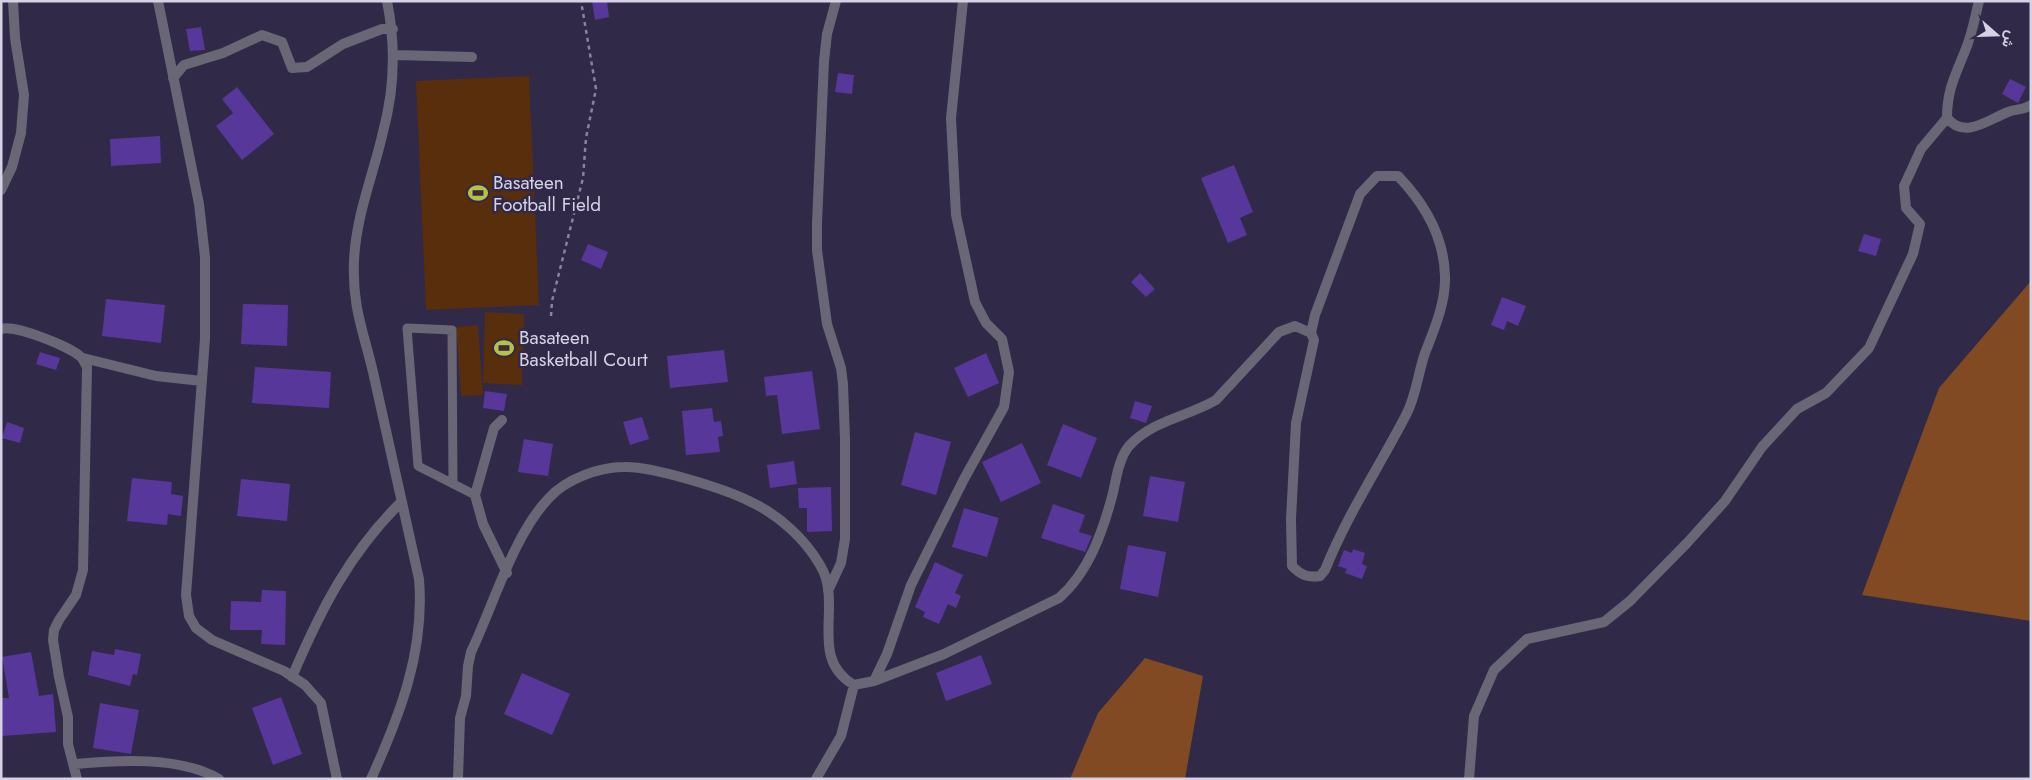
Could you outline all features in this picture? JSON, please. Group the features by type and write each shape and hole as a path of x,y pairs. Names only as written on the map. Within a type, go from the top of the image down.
{"street":[{"path":"1,190 12,167 21,133 24,95 15,38 13,1"},
{"path":"158,1 172,78 199,204 205,257 205,339 186,595 189,616 196,628 212,640 259,660 292,677 304,685 321,703 337,779"},
{"path":"371,779 403,702 416,658 422,606 419,579 372,370 362,335 353,285 355,244 360,214 389,107 395,56 393,29 387,1"},
{"path":"828,591 841,563 845,538 843,384 841,368 827,324 819,266 817,223 824,61 827,34 836,1"},
{"path":"874,681 887,654 911,585 964,479 1004,407 1009,372 1002,339 986,324 976,302 956,215 950,118 963,1"},
{"path":"1469,779 1474,716 1494,670 1527,639 1604,622 1630,601 1724,501 1762,447 1797,409 1826,393 1869,348 1913,254 1920,224 1906,208 1904,186 1921,149 1947,118 1947,100 1953,76 1966,49 1979,1"},
{"path":"172,78 184,66 224,53 262,35 282,42 292,68 306,67 343,44 382,29 393,29"},
{"path":"395,56 472,56"},
{"path":"1947,118 1957,125 1976,128 2009,111 2031,105"},
{"path":"458,779 460,718 466,696 471,652 506,572 524,534 550,496 563,486 596,471 624,467 644,469 700,484 757,506 806,544 822,567 828,591 829,645 835,669 842,678 854,685 874,681 944,654 1060,598 1075,584 1086,566 1128,448 1146,431 1162,422 1204,407 1216,400 1279,332 1295,326 1310,333 1314,340 1314,348 1296,423 1290,543 1292,566 1300,574 1310,577 1320,576 1325,570 1353,508 1407,413 1438,317 1445,278 1441,246 1430,217 1413,192 1398,176 1377,176 1360,194 1310,333"},
{"path":"2,328 44,339 83,358 156,376 202,381"},
{"path":"77,779 68,744 68,717 58,678 53,640 54,630 59,620 76,595 83,570 87,367 83,358"},
{"path":"502,420 494,428 475,495 483,524 506,572"},
{"path":"292,677 326,605 348,567 378,525 402,502"},
{"path":"816,779 841,736 854,685"},
{"path":"74,764 119,760 153,761 195,770 219,779"}],"lane":[{"path":"452,484 452,330 407,328 418,466 452,484 475,495"}],"path":[{"path":"551,316 552,301 583,178 586,138 596,89 581,1"}],"shaded area":[{"name":"Basateen Football Field","path":"529,76 539,305 426,310 416,81"},
{"path":"2031,281 2031,621 1862,595 1939,388"},
{"name":"Basateen Basketball Court","path":"485,312 524,314 522,385 483,383"},
{"path":"478,325 483,395 461,396 456,327"},
{"path":"1145,658 1203,676 1185,779 1070,779 1098,713"}],"building":[{"path":"592,1 607,1 609,17 595,20"},
{"path":"201,27 205,50 190,51 186,29"},
{"path":"838,73 854,75 852,94 835,92"},
{"path":"2010,79 2026,87 2018,103 2002,94"},
{"path":"237,87 274,134 242,160 216,126 233,113 222,99"},
{"path":"160,136 161,163 111,166 110,139"},
{"path":"1234,165 1253,212 1240,218 1247,235 1228,243 1201,178"},
{"path":"1864,234 1881,239 1876,256 1858,251"},
{"path":"588,244 608,252 601,269 581,260"},
{"path":"1140,273 1155,289 1146,297 1131,282"},
{"path":"1502,297 1526,306 1518,326 1507,321 1504,330 1491,325"},
{"path":"106,299 165,305 161,343 102,336"},
{"path":"243,304 288,305 287,346 241,344"},
{"path":"724,350 728,382 670,388 667,356"},
{"path":"40,352 60,358 56,370 36,364"},
{"path":"986,353 999,383 968,397 954,368"},
{"path":"255,367 331,372 329,408 252,403"},
{"path":"812,371 820,429 782,434 777,395 766,396 764,377"},
{"path":"485,391 507,394 504,411 483,408"},
{"path":"1135,401 1152,406 1146,423 1130,418"},
{"path":"712,408 714,422 721,421 723,436 718,437 720,452 686,455 682,411"},
{"path":"642,417 649,439 630,445 623,422"},
{"path":"7,422 24,428 20,443 2,438"},
{"path":"1063,424 1097,438 1081,478 1047,465"},
{"path":"915,432 951,442 936,495 901,485"},
{"path":"524,439 553,444 548,476 518,472"},
{"path":"1022,443 1041,483 1001,502 982,462"},
{"path":"794,461 797,484 770,488 767,465"},
{"path":"1150,476 1185,482 1178,522 1143,516"},
{"path":"132,478 172,482 171,494 183,496 181,516 168,514 167,525 127,521"},
{"path":"241,479 290,484 287,521 237,516"},
{"path":"831,487 832,531 807,532 807,508 799,508 798,488"},
{"path":"1053,504 1085,515 1079,532 1092,536 1085,552 1041,538"},
{"path":"964,508 999,518 987,557 952,547"},
{"path":"1128,545 1166,552 1158,597 1120,589"},
{"path":"1353,549 1365,553 1362,564 1367,566 1362,579 1345,573 1347,569 1338,566 1344,550 1352,553"},
{"path":"935,562 963,575 955,593 961,596 956,608 948,604 939,624 923,617 925,612 915,607"},
{"path":"262,590 286,591 285,645 261,644 262,630 230,630 231,601 261,602"},
{"path":"115,649 141,654 137,675 133,674 130,686 88,675 92,651 114,655"},
{"path":"31,652 39,696 53,694 56,732 2,736 1,698 9,698 2,657"},
{"path":"981,655 992,684 946,701 936,673"},
{"path":"522,673 570,694 552,735 504,714"},
{"path":"281,697 302,754 273,765 252,708"},
{"path":"100,703 139,710 131,754 93,748"}],"place":[{"name":"Basateen Football Field","path":"478,193"},
{"name":"Basateen Basketball Court","path":"504,348"}]}
